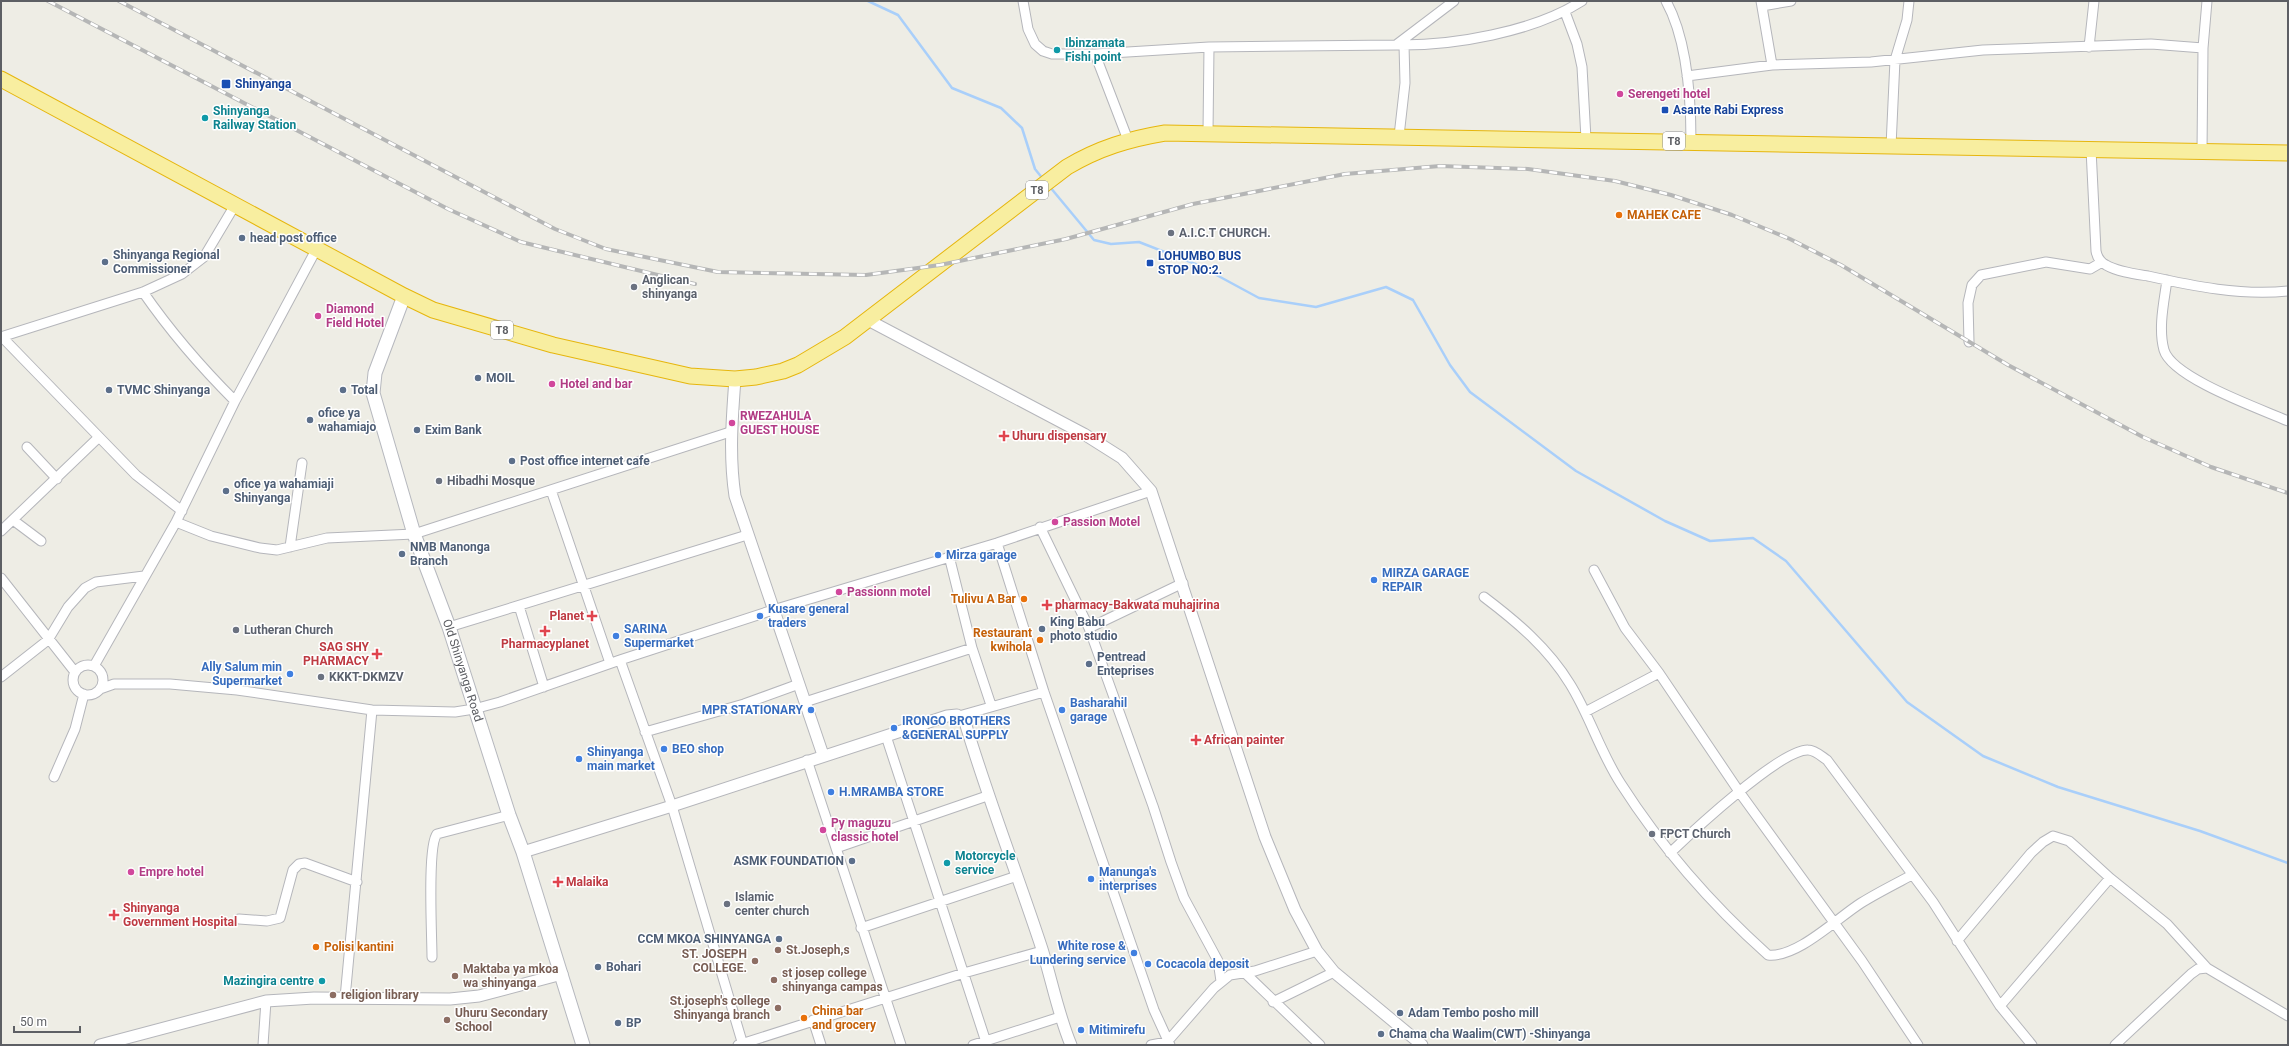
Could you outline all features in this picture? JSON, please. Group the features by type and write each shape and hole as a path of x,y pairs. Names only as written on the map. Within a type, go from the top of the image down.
{"highway":[{"name":"T8","path":"1,79 404,296 433,310 540,342 690,376 735,379 783,371 798,365 835,344 1067,167 1101,149 1128,140 1165,133 1208,132 2288,153"}],"main road":[{"name":"Old Shinyanga Road","path":"404,296 375,373 373,393 414,534 449,627 474,709 509,815 523,852 583,1045"}],"street":[{"path":"1023,1 1028,29 1035,44 1043,51 1052,54 1095,54 1209,47 1400,45 1456,42 1543,21 1565,12 1582,1"},
{"path":"1400,45 1454,1"},
{"path":"1666,1 1679,35 1687,76 1691,142"},
{"path":"1772,64 1762,3 1791,1"},
{"path":"1891,146 1895,60 1907,20 1909,1"},
{"path":"2090,47 2094,1"},
{"path":"2202,152 2203,48 2207,1"},
{"path":"1565,12 1577,44 1582,67 1586,140"},
{"path":"1687,76 1772,64 1852,63 1895,60 1983,50 2151,44 2203,48"},
{"path":"1399,136 1406,83 1400,45"},
{"path":"1208,132 1209,47"},
{"path":"1095,54 1128,140"},
{"path":"2091,150 2096,251 2098,258 2102,262 2115,269 2188,286 2271,293 2288,291"},
{"path":"182,511 136,476 2,337 143,292 182,274 204,258 235,205"},
{"path":"94,666 182,511 235,402 317,248"},
{"path":"1969,342 1968,303 1972,285 1981,275 2046,262 2090,269 2102,262"},
{"path":"2167,280 2162,335 2164,350 2168,360 2200,383 2288,421"},
{"path":"143,292 162,320 198,363 235,402"},
{"path":"868,320 1084,434 1122,458 1151,491 1183,583 1265,837 1295,910 1318,951 1334,972 1422,1045"},
{"path":"735,379 730,432 730,464 735,496 823,755"},
{"path":"176,522 211,536 260,548 277,550 327,538 414,534 730,432"},
{"path":"1,531 99,437"},
{"path":"27,447 57,478"},
{"path":"290,547 302,463"},
{"path":"551,490 610,663"},
{"path":"100,689 103,677 100,670 94,666 83,666 75,672 73,680 75,686 84,694 92,694 100,689 114,684 205,686 372,710 455,712 474,709 773,610 997,542 1151,491"},
{"path":"13,520 41,541"},
{"path":"1040,528 1089,628 1175,874 1190,909 1218,961 1221,981"},
{"path":"449,627 747,535"},
{"path":"997,542 1044,692 1151,1003 1168,1043"},
{"path":"949,556 972,648 990,705"},
{"path":"1594,570 1624,628 1659,673 1740,793 1832,922 1862,961 1918,1045"},
{"path":"1,676 48,640 68,607 85,588 96,582 144,576"},
{"path":"1,578 48,640 75,672"},
{"path":"1089,628 1183,583"},
{"path":"1484,597 1536,640 1556,664 1585,712 1601,750 1620,782 1670,853 1713,902 1768,955 1780,955 1796,948 1832,922 1870,898 1912,875"},
{"path":"518,606 544,687"},
{"path":"805,702 972,648"},
{"path":"620,660 672,806 740,1044 964,973 1042,951"},
{"path":"1585,712 1659,673"},
{"path":"645,732 744,704 799,684"},
{"path":"523,852 672,806 807,760 947,716 959,716 990,705 1044,692"},
{"path":"54,777 75,729 84,694"},
{"path":"345,998 372,710"},
{"path":"959,716 964,722 987,796 1017,876 1042,951 1060,1018 1071,1045"},
{"path":"886,736 986,1043"},
{"path":"1670,853 1740,793 1787,757 1808,750 1816,752 1827,760 1933,902 2000,1006 2032,1045"},
{"path":"807,760 884,998 901,1045"},
{"path":"836,848 914,823 987,796"},
{"path":"432,956 431,859 433,838 437,834 509,815"},
{"path":"1957,941 2031,853 2049,838 2059,837 2069,841 2110,878 2167,924 2207,968 2288,1016"},
{"path":"239,919 267,922 280,918 293,870 299,864 311,865 357,882"},
{"path":"861,928 1017,876"},
{"path":"2000,1006 2110,878"},
{"path":"1150,1045 1168,1043 1221,981 1230,975 1245,973 1318,951"},
{"path":"2115,1045 2191,974 2198,969 2207,968"},
{"path":"1273,1002 1334,972"},
{"path":"1245,973 1273,1002 1320,1045"},
{"path":"100,1045 266,1001 345,998 418,1000 480,996 562,974"},
{"path":"263,1045 266,1001"},
{"path":"973,1045 986,1043 1060,1018"},
{"path":"813,1020 821,1045"}],"waterway":[{"path":"868,1 898,15 952,88 1001,108 1022,128 1035,169 1043,179"},
{"path":"1050,187 1094,240 1111,244 1139,242 1198,265 1259,298 1316,307 1386,287 1413,300 1450,365 1470,392 1576,471 1665,521 1710,541 1753,538 1786,561 1907,702 1983,756 2058,787 2200,831 2288,863"}],"railway":[{"path":"48,1 448,209 521,242 695,284"},
{"path":"119,1 555,229 606,249 718,272 866,275 940,265 1066,239 1193,204 1345,174 1440,166 1528,169 1615,181 1671,195 1732,215 1790,239 1841,265 2008,365 2143,437 2211,467 2288,493"}],"place":[{"name":"Ibinzamata Fishi point","path":"1057,50"},
{"name":"Shinyanga","path":"226,84"},
{"name":"Serengeti hotel","path":"1620,94"},
{"name":"Asante Rabi Express","path":"1665,110"},
{"name":"Shinyanga Railway Station","path":"205,118"},
{"name":"MAHEK CAFE","path":"1619,215"},
{"name":"A.I.C.T CHURCH.","path":"1171,233"},
{"name":"head post office","path":"242,238"},
{"name":"Shinyanga Regional Commissioner","path":"105,262"},
{"name":"LOHUMBO BUS STOP NO:2.","path":"1150,263"},
{"name":"Anglican shinyanga","path":"634,287"},
{"name":"Diamond Field Hotel","path":"318,316"},
{"name":"MOIL","path":"478,378"},
{"name":"Hotel and bar","path":"552,384"},
{"name":"TVMC Shinyanga","path":"109,390"},
{"name":"Total","path":"343,390"},
{"name":"ofice ya wahamiajo","path":"310,420"},
{"name":"RWEZAHULA GUEST HOUSE","path":"732,423"},
{"name":"Exim Bank","path":"417,430"},
{"name":"Uhuru dispensary","path":"1004,436"},
{"name":"Post office internet cafe","path":"512,461"},
{"name":"Hibadhi Mosque","path":"439,481"},
{"name":"ofice ya wahamiaji Shinyanga","path":"226,491"},
{"name":"Passion Motel","path":"1055,522"},
{"name":"NMB Manonga Branch","path":"402,554"},
{"name":"Mirza garage","path":"938,555"},
{"name":"MIRZA GARAGE REPAIR","path":"1374,580"},
{"name":"Passionn motel","path":"839,592"},
{"name":"Tulivu A Bar","path":"1024,599"},
{"name":"pharmacy-Bakwata muhajirina","path":"1047,605"},
{"name":"Planet","path":"592,616"},
{"name":"Kusare general traders","path":"760,616"},
{"name":"King Babu photo studio","path":"1042,629"},
{"name":"Lutheran Church","path":"236,630"},
{"name":"Pharmacyplanet","path":"545,631"},
{"name":"SARINA Supermarket","path":"616,636"},
{"name":"Restaurant kwihola","path":"1040,640"},
{"name":"SAG SHY PHARMACY","path":"377,654"},
{"name":"Pentread Enteprises","path":"1089,664"},
{"name":"Ally Salum min Supermarket","path":"290,674"},
{"name":"KKKT-DKMZV","path":"321,677"},
{"name":"MPR STATIONARY","path":"811,710"},
{"name":"Basharahil garage","path":"1062,710"},
{"name":"IRONGO BROTHERS &GENERAL SUPPLY","path":"894,728"},
{"name":"African painter","path":"1196,740"},
{"name":"BEO shop","path":"664,749"},
{"name":"Shinyanga main market","path":"579,759"},
{"name":"H.MRAMBA STORE","path":"831,792"},
{"name":"Py maguzu classic hotel","path":"823,830"},
{"name":"FPCT Church","path":"1652,834"},
{"name":"ASMK FOUNDATION","path":"852,861"},
{"name":"Motorcycle service","path":"947,863"},
{"name":"Empre hotel","path":"131,872"},
{"name":"Manunga's interprises","path":"1091,879"},
{"name":"Malaika","path":"558,882"},
{"name":"Islamic center church","path":"727,904"},
{"name":"Shinyanga Government Hospital","path":"114,915"},
{"name":"CCM MKOA SHINYANGA","path":"779,939"},
{"name":"Polisi kantini","path":"316,947"},
{"name":"St.Joseph,s","path":"778,950"},
{"name":"White rose & Lundering service","path":"1134,953"},
{"name":"ST. JOSEPH COLLEGE.","path":"755,961"},
{"name":"Cocacola deposit","path":"1148,964"},
{"name":"Bohari","path":"598,967"},
{"name":"Maktaba ya mkoa wa shinyanga","path":"455,976"},
{"name":"st josep college shinyanga campas","path":"774,980"},
{"name":"Mazingira centre","path":"322,981"},
{"name":"religion library","path":"333,995"},
{"name":"St.joseph's college Shinyanga branch","path":"778,1008"},
{"name":"Adam Tembo posho mill","path":"1400,1013"},
{"name":"China bar and grocery","path":"804,1018"},
{"name":"Uhuru Secondary School","path":"447,1020"},
{"name":"BP","path":"618,1023"},
{"name":"Mitimirefu","path":"1081,1030"},
{"name":"Chama cha Waalim(CWT) -Shinyanga","path":"1381,1034"}]}
